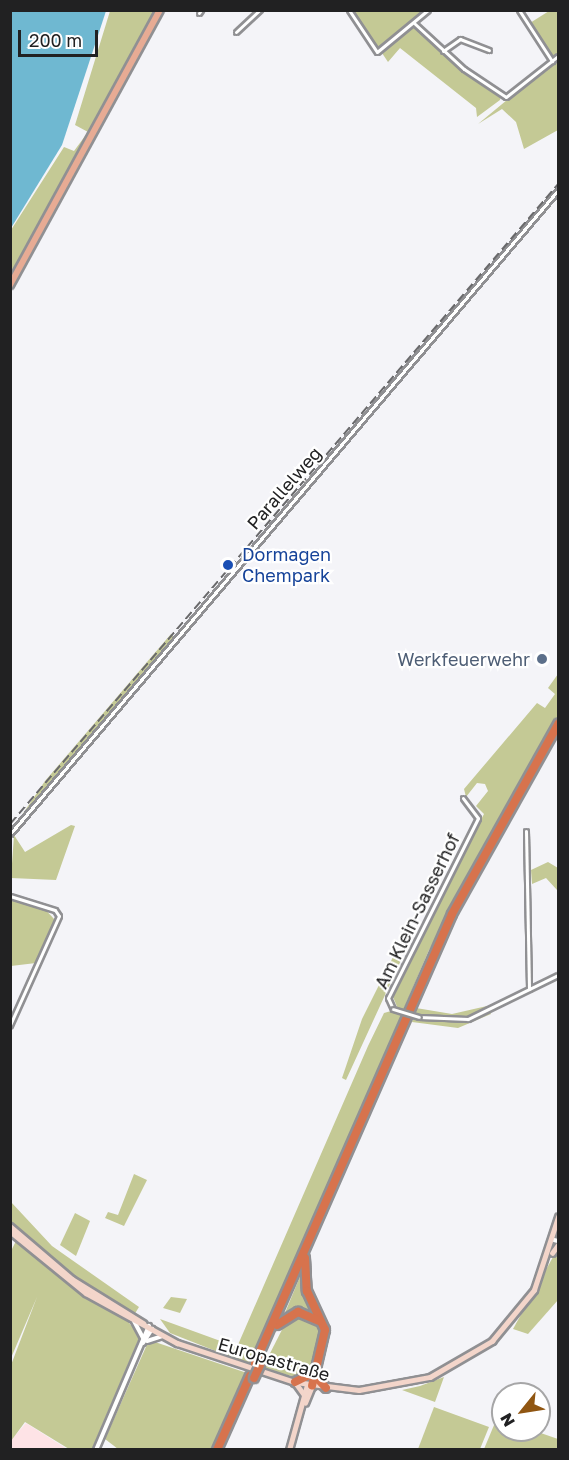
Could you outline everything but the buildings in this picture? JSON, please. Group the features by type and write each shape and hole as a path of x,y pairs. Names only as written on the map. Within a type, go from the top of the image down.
{"highway":[{"path":"218,1449 231,1426 452,914 558,724"},
{"path":"257,1364 277,1325 456,916 558,734"},
{"path":"305,1258 307,1292 325,1330 310,1385"},
{"path":"277,1325 298,1312 318,1321 322,1337 313,1375"},
{"path":"295,1382 313,1375"},
{"path":"313,1375 325,1388"},
{"path":"223,1449 226,1437"}],"main road":[{"path":"10,285 160,10"},
{"path":"557,1242 558,1217"},
{"name":"Europastraße","path":"10,1226 72,1279 162,1336 205,1353 295,1382 325,1388 397,1386 460,1363 515,1317 557,1242"},
{"name":"Europastraße","path":"10,1231 70,1282 134,1321 205,1353"},
{"path":"295,1382 306,1399"},
{"path":"289,1449 310,1385"},
{"path":"306,1399 325,1388"}],"street":[{"path":"349,10 377,52 428,10"},
{"path":"519,10 552,61"},
{"path":"237,32 259,11"},
{"path":"414,23 443,51 506,97 558,56"},
{"path":"443,51 460,39 489,50"},
{"name":"Parallelweg","path":"10,834 558,190"},
{"name":"Am Klein-Sasserhof","path":"463,798 478,818 388,998 393,1008 419,1017 468,1019 558,975"},
{"path":"526,831 529,989"},
{"path":"10,896 55,910 59,916 10,1025"},
{"path":"134,1321 143,1340"},
{"path":"96,1449 133,1361 150,1328"},
{"path":"143,1340 162,1336"}],"shaded area":[{"path":"26,1423 67,1449 11,1450 11,1440"}],"green space":[{"path":"110,11 157,11 11,278 11,230 64,147 74,151 88,132 75,125"},
{"path":"351,11 425,11 377,49"},
{"path":"549,11 558,11 558,54 554,57 530,23"},
{"path":"413,26 501,95 500,100 477,117 476,108 400,48 388,62 382,53"},
{"path":"558,58 558,130 524,149 516,122 502,109 478,124"},
{"path":"171,634 174,637 11,831 45,781"},
{"path":"558,674 558,719 429,950 251,1365 170,1333 160,1319 237,1347 368,1046 384,1013 398,1009 393,997 414,947 484,814 476,806 488,791 485,784 477,783 466,797 464,789 537,703 545,708 555,694 548,688"},
{"path":"71,825 75,826 56,880 11,878 14,835 25,852"},
{"path":"548,862 558,868 557,890 546,878 532,884 531,870"},
{"path":"11,894 42,906 55,920 36,963 11,966"},
{"path":"391,951 402,958 346,1080 342,1078 362,1019 393,957"},
{"path":"487,1006 491,1014 458,1028 412,1022 416,1008 452,1014"},
{"path":"134,1174 147,1180 124,1226 105,1218 108,1212 118,1215"},
{"path":"11,1202 52,1246 139,1307 129,1323 138,1332 138,1341 92,1449 69,1449 25,1422 11,1441 11,1365 37,1297 11,1358 10,1253 20,1233 11,1222"},
{"path":"75,1213 90,1221 76,1256 60,1245"},
{"path":"558,1248 558,1300 528,1334 513,1329"},
{"path":"304,1267 317,1317 303,1310 282,1320"},
{"path":"171,1297 187,1299 180,1313 163,1308"},
{"path":"289,1316 311,1316 321,1331 309,1372 300,1378 262,1369"},
{"path":"149,1340 247,1373 213,1449 118,1449 105,1439"},
{"path":"444,1377 435,1402 402,1390 420,1386"},
{"path":"434,1407 489,1427 480,1449 418,1449"},
{"path":"491,1432 491,1442 551,1442 551,1437 558,1439 558,1449 484,1449"}],"water":[{"path":"11,10 106,11 62,145 11,228"}],"railway":[{"path":"10,824 558,184"}],"place":[{"name":"Dormagen Chempark","path":"228,565"},
{"name":"Werkfeuerwehr","path":"542,659"}]}
